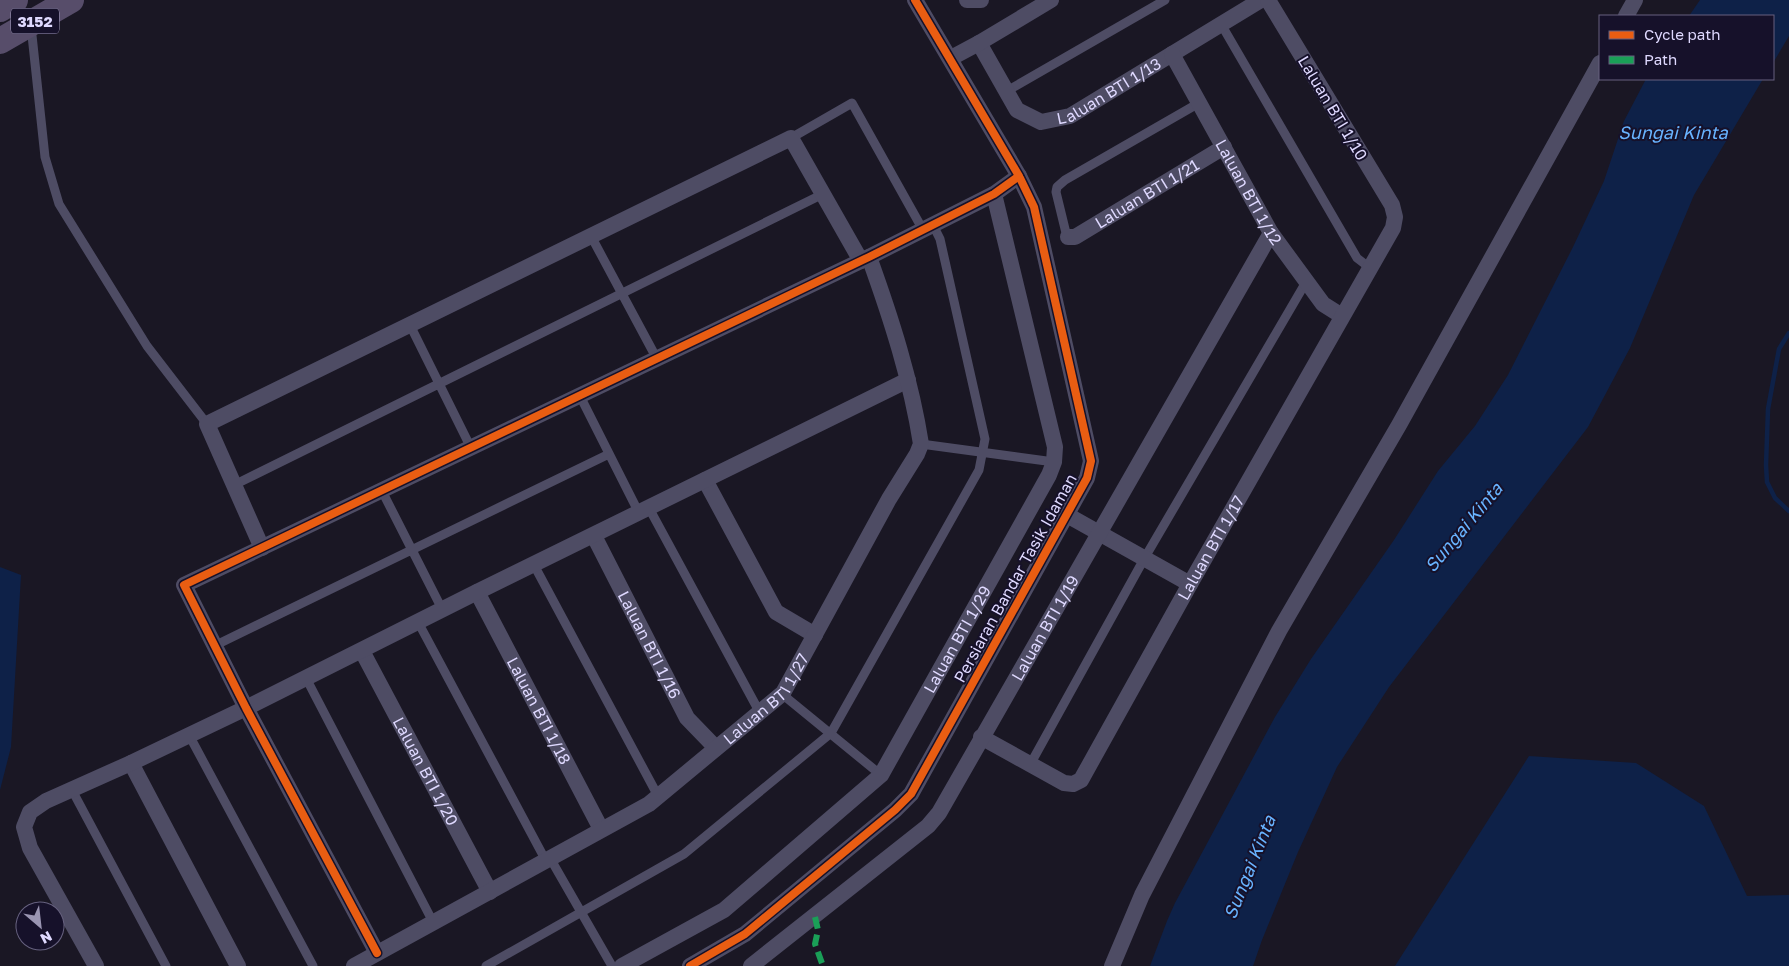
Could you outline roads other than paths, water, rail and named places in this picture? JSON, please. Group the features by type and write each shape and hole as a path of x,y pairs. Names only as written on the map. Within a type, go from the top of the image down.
{"main road":[{"name":"3152","path":"0,9 15,0"},
{"name":"3152","path":"0,41 71,0"}],"street":[{"name":"Persiaran Bandar Tasik Idaman","path":"690,966 745,934 895,810 911,794 1068,516 1087,478 1091,461 1034,207 1019,176 915,0"},
{"path":"968,0 980,0"},
{"path":"951,58 1051,0"},
{"name":"Laluan BTI 1/13","path":"979,43 1017,110 1041,122 1070,116 1258,1"},
{"name":"Laluan BTI 1/10","path":"1258,1 1392,205 1395,217"},
{"name":"Laluan BTI 1/12","path":"1172,54 1272,233 1323,304 1342,316"},
{"path":"1112,966 1142,896 1279,631 1404,416 1599,65"},
{"path":"262,548 207,424 791,138 823,194 865,259 887,307 908,380 921,444"},
{"name":"Laluan BTI 1/21","path":"1068,237 1075,237 1224,147"},
{"path":"376,953 246,708 184,586 865,259 994,194 1019,176"},
{"name":"Laluan BTI 1/29","path":"622,966 724,910 881,775 1039,494 1054,462 1055,447 994,194"},
{"name":"Laluan BTI 1/17","path":"982,736 1064,783 1073,784 1081,780 1190,584 1393,228 1395,217"},
{"name":"Laluan BTI 1/19","path":"751,966 928,826 939,813 1272,233"},
{"path":"96,966 30,848 24,826 30,812 46,801 131,764 246,708 908,380"},
{"name":"Laluan BTI 1/27","path":"357,965 649,804 783,694 889,498 918,454 921,444"},
{"path":"705,480 776,612 815,635"},
{"path":"1068,516 1190,584"},
{"name":"Laluan BTI 1/16","path":"594,536 687,718 716,748"},
{"name":"Laluan BTI 1/18","path":"477,592 601,829"},
{"name":"Laluan BTI 1/20","path":"362,651 490,892"},
{"path":"131,764 238,966"}],"lane":[{"path":"1006,91 1165,0"},
{"path":"31,23 45,157 59,204 147,346 207,424"},
{"path":"1221,24 1357,258 1370,268"},
{"path":"486,966 684,854 831,733 979,470 985,439 940,239 928,228 852,103 791,138"},
{"path":"1068,237 1056,192 1057,187 1064,180 1199,103"},
{"path":"234,485 823,194"},
{"path":"590,236 656,359"},
{"path":"1031,763 1144,559 1306,282"},
{"path":"410,325 471,448"},
{"path":"580,396 610,454 760,713"},
{"path":"921,444 1054,462"},
{"path":"214,646 610,454"},
{"path":"382,491 442,610"},
{"path":"534,565 658,796"},
{"path":"418,622 548,859 612,966"},
{"path":"306,678 433,922"},
{"path":"783,694 881,775"},
{"path":"189,735 313,966"},
{"path":"72,790 166,966"}],"water":[{"path":"1700,0 1789,0 1789,36 1774,61 1774,15 1690,15"},
{"name":"Sungai Kinta","path":"1645,80 1762,80 1694,195 1630,348 1588,427 1389,687 1337,767 1298,852 1253,966 1150,966 1175,903 1275,717 1311,659 1394,540 1438,471 1475,426 1508,375 1604,181 1624,121"},
{"path":"0,567 21,575 11,747 0,790"},
{"path":"1529,756 1636,763 1704,806 1747,896 1789,895 1789,966 1395,966"}],"waterway":[{"path":"1789,333 1779,349 1768,409 1766,465 1767,482 1775,498 1789,511"}]}
